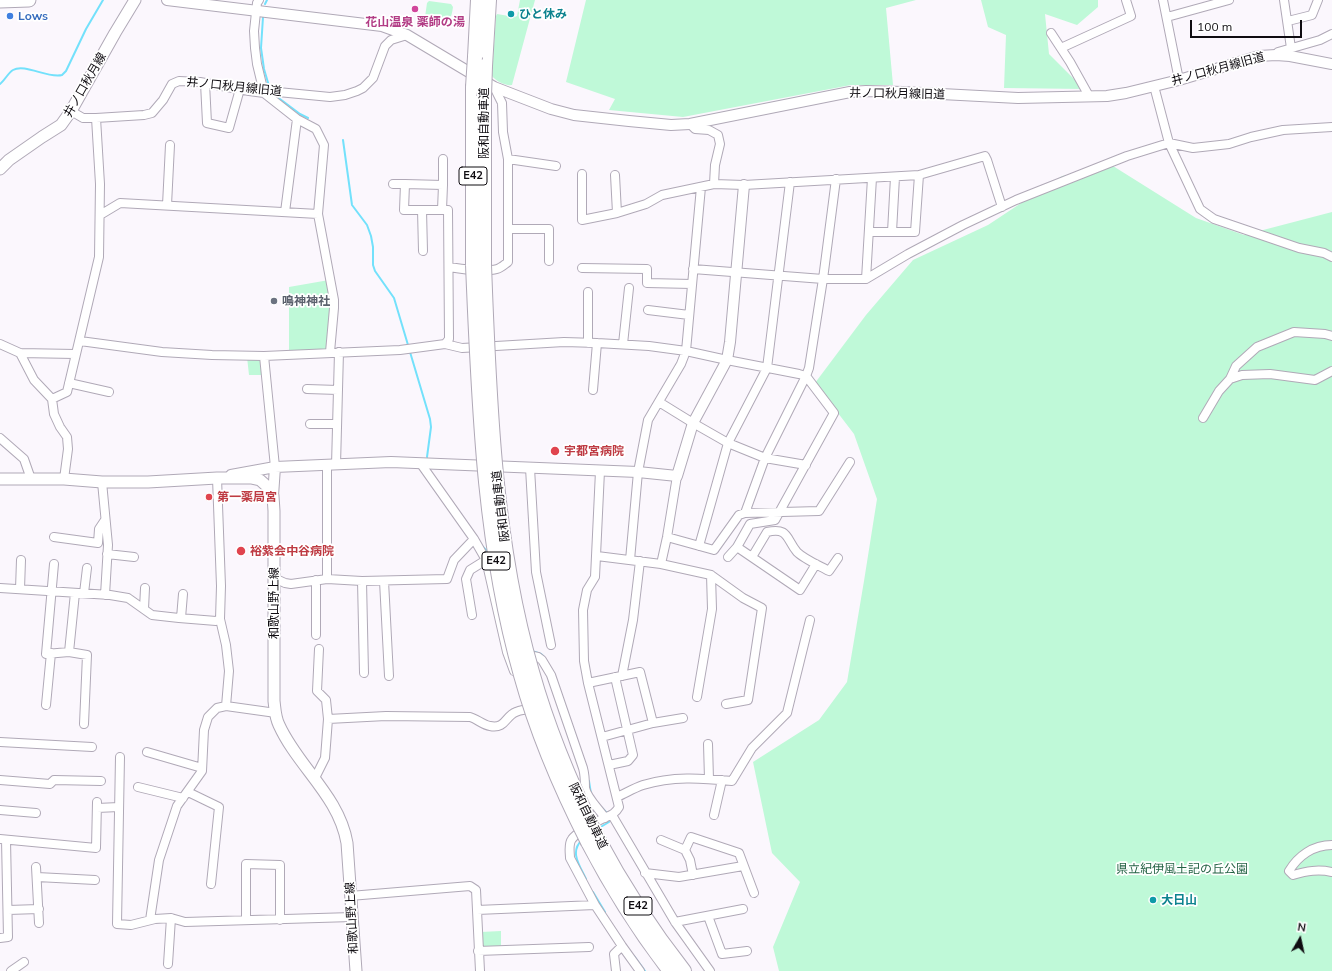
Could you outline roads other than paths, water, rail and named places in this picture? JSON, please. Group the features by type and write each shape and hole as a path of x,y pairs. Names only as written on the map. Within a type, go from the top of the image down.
{"highway":[{"path":"0,0 29,0"},
{"name":"阪和自動車道","path":"478,0 480,62 484,90 479,265 479,408 489,512 502,596 520,675 537,725 565,795 616,893 670,971"},
{"name":"阪和自動車道","path":"480,62 489,0"},
{"name":"阪和自動車道","path":"588,838 626,888 666,948 684,971"}],"main road":[{"name":"井ノ口秋月線","path":"0,169 16,155 61,125 71,111 136,0"},
{"path":"0,479 64,479 102,482 148,482 217,478 251,478 260,480 270,489 273,496"},
{"name":"和歌山野上線","path":"273,496 274,700 276,713 278,724 290,746 329,799 345,832 356,971"}],"street":[{"name":"井ノ口秋月線旧道","path":"167,0 258,5 382,26 407,35 484,90 574,115 658,124 690,124 850,92 903,92 1018,98 1107,96 1179,80 1259,56 1290,56 1332,64"},
{"path":"1061,48 1131,16 1126,0"},
{"path":"1163,0 1179,80"},
{"path":"1167,17 1229,0"},
{"path":"1284,0 1291,48"},
{"path":"1288,21 1312,15 1318,0"},
{"path":"258,5 254,31 255,48 257,64 264,92 297,119 316,129 324,145 318,214 334,300 334,352 338,390 337,424 331,465 327,579"},
{"path":"1051,33 1089,96"},
{"path":"1276,55 1278,52 1320,40 1332,34"},
{"name":"井ノ口秋月線旧道","path":"71,111 82,118 144,115 152,113 163,100 172,84 179,81 205,83 264,92 330,97 357,92 373,78 385,46 391,40 407,35"},
{"path":"205,83 207,123 230,128 240,89"},
{"path":"1154,86 1168,143 1200,209 1214,219 1299,248 1324,253 1332,257"},
{"path":"449,267 466,270 498,269 508,262 508,159 503,132 502,103 484,90"},
{"path":"52,399 67,392 99,257 100,184 96,118"},
{"path":"285,212 297,119"},
{"path":"690,124 695,129 709,130 718,135 720,144 715,165 714,184"},
{"path":"693,269 823,279 866,280 908,254 963,225 1023,197 1128,156 1168,143 1193,148 1229,144 1251,137 1283,130 1332,126"},
{"path":"167,206 170,145"},
{"path":"582,174 582,220 617,213 646,204 662,195 714,184 744,185 918,175 985,156 1002,207"},
{"path":"442,210 443,159"},
{"path":"508,159 556,166"},
{"path":"615,175 617,213"},
{"path":"869,232 915,232 918,175"},
{"path":"892,232 895,177"},
{"path":"866,280 872,178"},
{"path":"745,513 765,458 809,368 823,279 836,179"},
{"path":"699,546 728,443 766,368 790,182"},
{"path":"393,184 443,185"},
{"path":"405,184 404,210 448,210 449,339 445,344"},
{"path":"661,564 677,476 693,423 727,360 730,342 744,185"},
{"path":"630,560 638,472 648,420 682,364 686,351 702,186"},
{"path":"100,215 120,203 318,214"},
{"path":"422,210 423,251"},
{"path":"508,229 549,229 549,261"},
{"path":"582,268 647,269 647,283 692,284"},
{"path":"623,344 629,288"},
{"path":"588,292 588,343"},
{"path":"648,310 689,315"},
{"path":"1203,418 1219,391 1230,379 1236,366 1257,347 1294,332 1325,334 1332,336"},
{"path":"80,341 162,352 264,356 400,350 445,344 462,348 564,342 623,344 686,351 806,376 834,413 775,520 750,524 737,547 728,557"},
{"path":"593,390 597,343"},
{"path":"0,344 20,353 75,354"},
{"path":"20,353 34,380 52,399 54,414 67,437 68,449 64,479"},
{"path":"264,356 275,467 273,496"},
{"path":"1230,379 1242,375 1270,374 1315,380 1332,370"},
{"path":"69,383 109,392"},
{"path":"307,389 338,390"},
{"path":"659,402 728,443 765,458 806,465"},
{"path":"310,424 337,424"},
{"path":"0,438 24,459 31,479"},
{"path":"226,706 229,671 226,645 220,619 221,586 217,478 275,467 391,462 638,472 677,476"},
{"path":"667,537 714,550 739,515 745,513 819,511 850,462"},
{"path":"421,464 474,539 486,560 507,652 551,772 588,838"},
{"path":"530,468 536,572 551,645"},
{"path":"600,471 595,577 588,590 583,610 584,661 588,683 619,807 588,838 571,840 570,858 595,905 640,971"},
{"path":"102,482 107,554 105,594"},
{"path":"54,537 98,543 99,529 105,520"},
{"path":"752,557 767,532 774,530 782,531 788,536 797,552 829,570 838,558"},
{"path":"274,578 284,583 291,584 327,579 384,581 447,579 454,560 474,539"},
{"path":"737,547 800,590 816,564"},
{"path":"107,554 134,557"},
{"path":"597,556 661,564 711,575 743,598 762,608 748,700 726,704"},
{"path":"20,589 21,560"},
{"path":"472,615 466,579 470,570 486,560"},
{"path":"609,765 628,761 633,755 619,677 633,620 640,561"},
{"path":"54,564 46,654 69,652 86,655 84,724"},
{"path":"84,593 87,568"},
{"path":"697,697 712,609 711,575"},
{"path":"316,580 316,635"},
{"path":"362,581 364,673"},
{"path":"384,581 389,676"},
{"path":"0,588 105,594 128,598 152,615 216,621 220,619"},
{"path":"144,609 145,588"},
{"path":"69,652 75,593"},
{"path":"181,618 183,594"},
{"path":"617,797 642,786 672,778 732,781 752,748 787,713 810,620"},
{"path":"315,778 325,758 328,719 326,700 318,691 319,649"},
{"path":"507,652 538,657 542,660 551,675 583,768 585,789 589,796 608,817 675,922 710,971"},
{"path":"46,706 51,653"},
{"path":"588,683 640,672 653,723"},
{"path":"150,920 159,860 177,806 202,771 204,730 208,717 217,708 226,706 276,713"},
{"path":"328,719 386,716 470,717 490,726 498,726 504,724 510,715 528,709"},
{"path":"602,737 653,723 683,718"},
{"path":"0,742 92,747"},
{"path":"708,744 710,779"},
{"path":"147,752 202,768"},
{"path":"120,757 117,924 131,925 150,920 171,918 185,922 352,918"},
{"path":"0,780 50,784 54,780 101,781"},
{"path":"714,815 722,780"},
{"path":"138,787 185,795 219,807 211,884"},
{"path":"0,938 8,937 8,910 3,840 96,848 97,805 119,808"},
{"path":"0,810 36,813"},
{"path":"685,850 691,837 738,853 754,892"},
{"path":"661,840 685,850 690,860 693,875"},
{"path":"1332,845 1322,845 1312,848 1294,862 1289,871 1293,875 1310,870 1332,872"},
{"path":"246,920 246,864 280,866 280,920"},
{"path":"645,873 679,877 743,866"},
{"path":"36,867 39,923"},
{"path":"37,877 95,880"},
{"path":"350,896 470,886 476,890 480,971"},
{"path":"477,910 595,905"},
{"path":"8,910 39,909"},
{"path":"675,922 743,909"},
{"path":"708,916 722,954 747,951"},
{"path":"168,964 171,918"},
{"path":"616,971 614,954 622,946"},
{"path":"478,951 589,947"},
{"path":"11,971 24,962"}],"waterway":[{"path":"0,84 11,71 18,68 24,68 56,76 62,75 66,71 86,29 103,0"},
{"path":"265,4 267,0"},
{"path":"263,17 261,48 264,69 269,86"},
{"path":"276,96 300,114 308,118"},
{"path":"343,140 352,205 367,225 373,247 373,265 375,271 394,298 408,345"},
{"path":"410,352 430,419 431,427 427,457"},
{"path":"482,546 487,551 489,558"},
{"path":"532,651 541,654 544,657"},
{"path":"589,781 591,794"},
{"path":"601,807 608,814"},
{"path":"599,828 609,822 608,818"},
{"path":"582,840 576,849 576,854 586,879"},
{"path":"593,892 605,912"},
{"path":"634,956 645,971"}],"place":[{"name":"花山温泉 薬師の湯","path":"415,9"},
{"name":"ひと休み","path":"511,14"},
{"name":"Lows","path":"10,16"},
{"name":"鳴神神社","path":"274,301"},
{"name":"宇都宮病院","path":"555,451"},
{"name":"第一薬局宮","path":"209,497"},
{"name":"裕紫会中谷病院","path":"241,551"},
{"name":"大日山","path":"1153,900"}],"park label":[{"name":"県立紀伊風土記の丘公園","path":"1182,869"}]}
